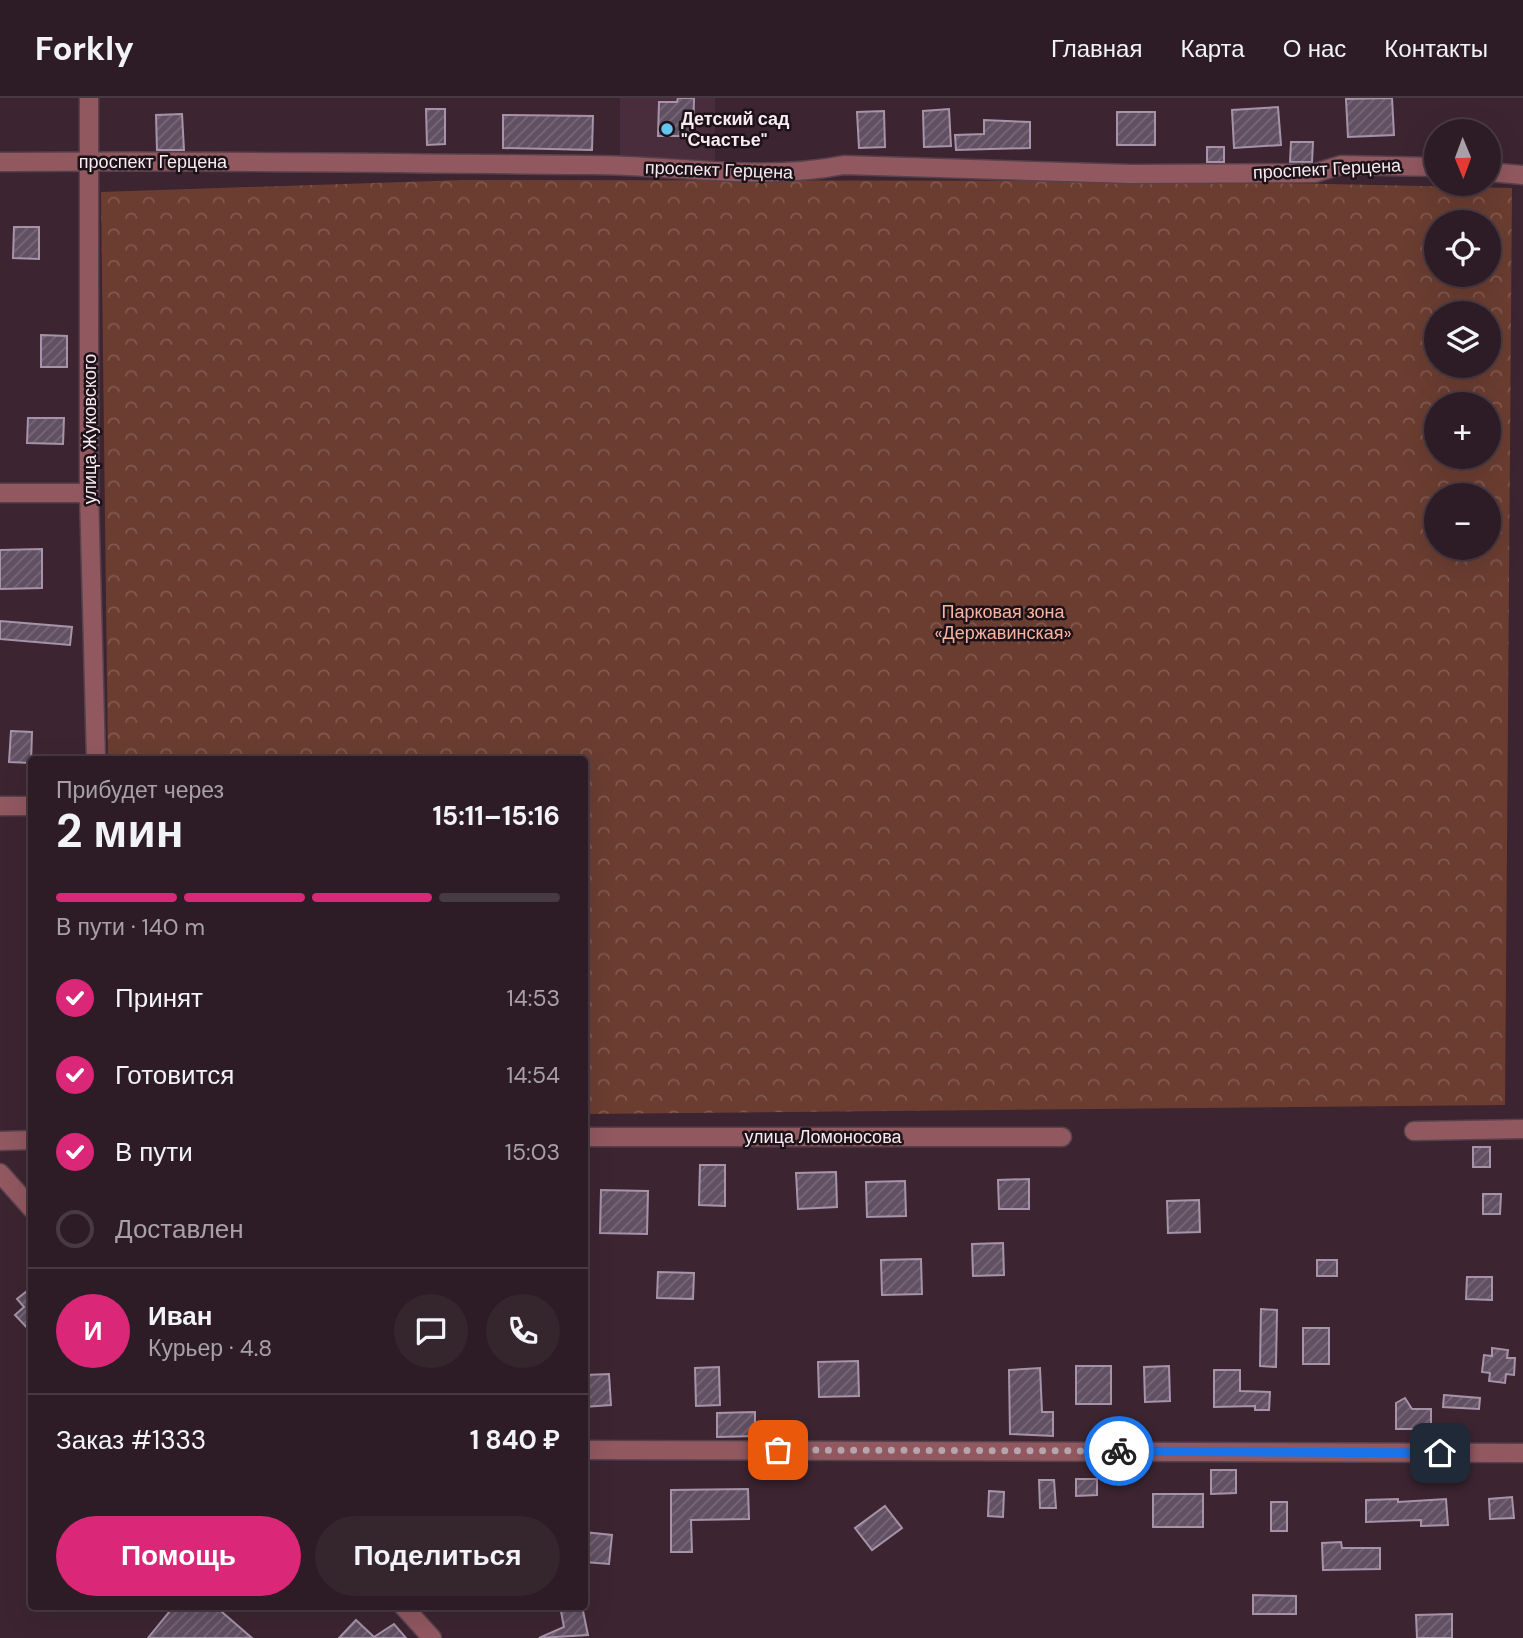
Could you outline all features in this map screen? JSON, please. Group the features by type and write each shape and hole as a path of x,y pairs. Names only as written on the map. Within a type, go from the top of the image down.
{"street":[{"name":"улица Жуковского","path":"89,98 89,494 96,756"},
{"name":"проспект Герцена","path":"0,162 606,165 768,175 801,173 844,165 1131,174 1315,173 1341,165 1424,167"},
{"path":"1502,173 1523,175"},
{"path":"0,493 89,494"},
{"path":"0,806 28,806"},
{"path":"1414,1132 1523,1129"},
{"name":"улица Ломоносова","path":"588,1137 1062,1137"},
{"path":"0,1141 28,1140"},
{"path":"0,1173 28,1204"},
{"path":"588,1450 1523,1453"},
{"path":"407,1610 432,1638"}],"shaded area":[{"name":"Детский сад \"Счастье\"","path":"620,98 715,98 715,162 620,159"}],"green space":[{"name":"Парковая зона «Державинская»","path":"463,180 1189,181 1424,186 1424,196 1502,196 1502,188 1512,188 1505,1105 588,1114 588,756 108,756 101,192"}],"building":[{"path":"678,98 694,98 693,136 658,136 659,102 677,102"},
{"path":"1392,98 1394,135 1348,137 1346,99"},
{"path":"1278,107 1281,145 1234,148 1232,110"},
{"path":"426,109 445,109 445,144 427,145"},
{"path":"949,109 951,146 924,147 923,111"},
{"path":"884,111 885,147 859,148 857,112"},
{"path":"1117,112 1155,112 1155,145 1117,145"},
{"path":"182,114 184,150 157,150 156,115"},
{"path":"503,115 593,116 592,150 503,148"},
{"path":"984,120 1030,122 1030,148 956,150 955,135 984,134"},
{"path":"1291,142 1313,142 1312,162 1290,162"},
{"path":"1207,147 1224,147 1224,162 1207,162"},
{"path":"14,227 39,227 39,259 13,258"},
{"path":"41,335 67,336 67,367 41,367"},
{"path":"28,418 64,418 63,444 27,443"},
{"path":"42,549 42,588 0,589 0,550"},
{"path":"0,621 72,627 70,645 0,639"},
{"path":"11,731 32,732 31,756 28,756 28,763 9,762"},
{"path":"1473,1147 1490,1147 1490,1167 1473,1167"},
{"path":"700,1165 725,1165 725,1206 699,1205"},
{"path":"836,1172 837,1207 798,1209 796,1173"},
{"path":"1029,1179 1029,1209 999,1209 998,1180"},
{"path":"905,1181 906,1216 867,1217 866,1182"},
{"path":"601,1190 648,1191 647,1234 600,1233"},
{"path":"1483,1194 1501,1194 1500,1214 1483,1214"},
{"path":"1199,1200 1200,1232 1168,1233 1167,1201"},
{"path":"1003,1243 1004,1275 973,1276 972,1244"},
{"path":"921,1259 922,1294 882,1295 881,1260"},
{"path":"1317,1260 1337,1260 1337,1276 1317,1276"},
{"path":"658,1272 694,1273 693,1299 657,1298"},
{"path":"1467,1277 1492,1277 1492,1300 1466,1299"},
{"path":"28,1290 28,1329 15,1315 24,1307 17,1299"},
{"path":"1261,1309 1277,1310 1276,1367 1260,1366"},
{"path":"1303,1328 1329,1328 1329,1364 1303,1364"},
{"path":"1492,1348 1508,1350 1507,1358 1515,1358 1514,1375 1506,1374 1505,1383 1489,1381 1490,1373 1482,1372 1484,1355 1492,1356"},
{"path":"858,1361 859,1396 819,1397 818,1362"},
{"path":"1076,1366 1111,1366 1111,1404 1076,1404"},
{"path":"1169,1366 1170,1401 1145,1402 1144,1367"},
{"path":"719,1367 720,1405 696,1406 695,1368"},
{"path":"1040,1368 1042,1412 1053,1412 1053,1436 1010,1434 1009,1370"},
{"path":"1214,1370 1240,1370 1240,1391 1270,1392 1269,1410 1255,1410 1255,1406 1214,1407"},
{"path":"609,1374 611,1405 588,1407 588,1375"},
{"path":"1444,1395 1480,1398 1479,1409 1443,1407"},
{"path":"1405,1398 1412,1409 1431,1409 1431,1429 1396,1429 1396,1403"},
{"path":"755,1412 755,1436 717,1437 717,1413"},
{"path":"1211,1470 1236,1470 1236,1493 1211,1494"},
{"path":"1076,1479 1097,1479 1097,1495 1076,1496"},
{"path":"1039,1480 1054,1480 1056,1508 1040,1508"},
{"path":"748,1489 749,1519 691,1520 692,1552 671,1552 671,1490"},
{"path":"989,1491 1004,1492 1003,1517 988,1516"},
{"path":"1153,1494 1203,1494 1203,1527 1153,1527"},
{"path":"1512,1497 1514,1518 1490,1519 1489,1499"},
{"path":"1398,1499 1398,1502 1446,1499 1448,1525 1421,1526 1421,1520 1366,1522 1366,1500"},
{"path":"1271,1502 1287,1502 1287,1531 1271,1531"},
{"path":"885,1506 902,1528 872,1550 855,1528"},
{"path":"588,1532 612,1535 609,1564 588,1562"},
{"path":"1341,1542 1342,1548 1380,1548 1380,1569 1323,1570 1322,1543"},
{"path":"1253,1595 1296,1596 1296,1614 1253,1614"},
{"path":"171,1610 220,1610 252,1638 148,1638"},
{"path":"561,1610 583,1610 588,1635 539,1638 564,1627"},
{"path":"1452,1614 1452,1638 1417,1638 1416,1615"},
{"path":"356,1620 374,1637 394,1624 406,1638 339,1638"}],"way so far":[{"path":"778,1450 1119,1451"}],"place":[{"name":"Детский сад \"Счастье\"","path":"667,129"}],"route":[{"path":"1119,1451 1440,1453"}]}
